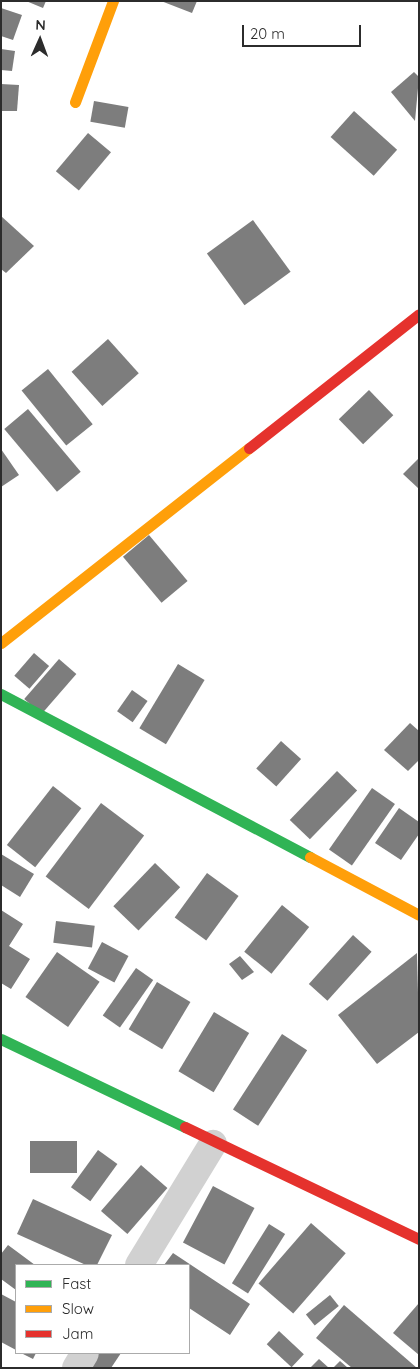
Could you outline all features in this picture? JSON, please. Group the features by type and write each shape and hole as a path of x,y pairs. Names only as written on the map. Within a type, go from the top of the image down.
{"street":[{"path":"75,102 112,1"},
{"path":"1,643 419,314"},
{"path":"1,694 419,915"},
{"path":"1,1038 213,1144 419,1239"},
{"path":"140,1264 213,1144"},
{"path":"76,1368 84,1354"}],"building":[{"path":"26,1 46,1 43,8"},
{"path":"161,1 197,1 192,13"},
{"path":"1,8 22,15 13,40 1,36"},
{"path":"1,49 15,51 12,71 1,70"},
{"path":"414,72 419,77 415,121 391,92"},
{"path":"1,84 19,85 17,111 1,111"},
{"path":"94,101 128,107 125,128 90,122"},
{"path":"354,111 397,150 374,176 331,137"},
{"path":"88,133 111,152 79,191 56,171"},
{"path":"1,216 34,246 6,273 1,269"},
{"path":"253,220 291,272 245,305 207,254"},
{"path":"108,339 139,373 102,406 72,372"},
{"path":"48,369 93,424 66,446 22,390"},
{"path":"369,390 393,415 363,444 339,419"},
{"path":"28,409 81,472 57,492 4,429"},
{"path":"1,449 19,475 1,487"},
{"path":"419,458 419,489 403,474"},
{"path":"149,535 188,581 162,603 123,557"},
{"path":"34,653 49,666 29,689 14,676"},
{"path":"59,659 76,674 42,714 24,699"},
{"path":"178,664 205,680 166,744 139,728"},
{"path":"132,690 148,701 133,722 117,711"},
{"path":"410,723 419,731 419,760 408,771 384,750"},
{"path":"281,741 301,759 276,787 256,768"},
{"path":"337,771 357,790 310,839 290,820"},
{"path":"53,786 81,808 35,867 7,845"},
{"path":"372,788 395,804 352,865 329,849"},
{"path":"101,803 144,835 89,909 46,876"},
{"path":"399,808 419,822 419,834 401,860 375,843"},
{"path":"1,854 34,874 20,897 1,885"},
{"path":"155,863 180,887 138,930 113,906"},
{"path":"207,873 239,896 206,940 175,917"},
{"path":"282,905 309,927 271,974 244,952"},
{"path":"1,910 23,924 9,946 30,959 11,989 1,983"},
{"path":"56,921 95,926 92,948 53,943"},
{"path":"353,935 372,952 327,1001 309,984"},
{"path":"102,942 128,956 114,983 88,968"},
{"path":"57,952 100,982 68,1027 25,997"},
{"path":"417,953 419,1032 377,1064 338,1015"},
{"path":"240,956 254,972 242,980 229,964"},
{"path":"136,968 153,980 120,1028 103,1016"},
{"path":"157,982 190,1002 162,1049 129,1029"},
{"path":"214,1012 249,1033 214,1092 178,1071"},
{"path":"282,1034 307,1050 258,1126 233,1109"},
{"path":"30,1141 77,1141 77,1173 30,1173"},
{"path":"98,1150 117,1164 90,1201 71,1187"},
{"path":"141,1165 167,1188 127,1234 101,1211"},
{"path":"213,1186 254,1208 224,1265 183,1243"},
{"path":"33,1199 112,1235 98,1264 84,1264 17,1234"},
{"path":"311,1223 346,1253 293,1314 259,1283"},
{"path":"269,1224 285,1234 248,1293 232,1283"},
{"path":"8,1245 34,1264 15,1264 15,1289 1,1279 1,1254"},
{"path":"173,1253 190,1264 165,1264"},
{"path":"190,1264 250,1304 230,1335 190,1309"},
{"path":"1,1294 15,1301 15,1349 1,1342"},
{"path":"330,1295 339,1306 315,1325 306,1315"},
{"path":"419,1303 419,1355 393,1333"},
{"path":"344,1305 417,1368 352,1368 316,1338"},
{"path":"279,1331 304,1354 292,1367 267,1344"},
{"path":"23,1354 36,1354 33,1359"},
{"path":"90,1354 120,1354 111,1368 81,1368"},
{"path":"319,1359 329,1368 310,1368"},
{"path":"340,1361 348,1368 333,1368"}],"traffic: fast":[{"path":"1,694 310,857"},
{"path":"1,1039 185,1127"}],"traffic: slow":[{"path":"75,102 113,1"},
{"path":"1,643 249,448"},
{"path":"310,857 419,915"}],"traffic: jam":[{"path":"249,448 419,314"},
{"path":"185,1127 419,1239"}]}
